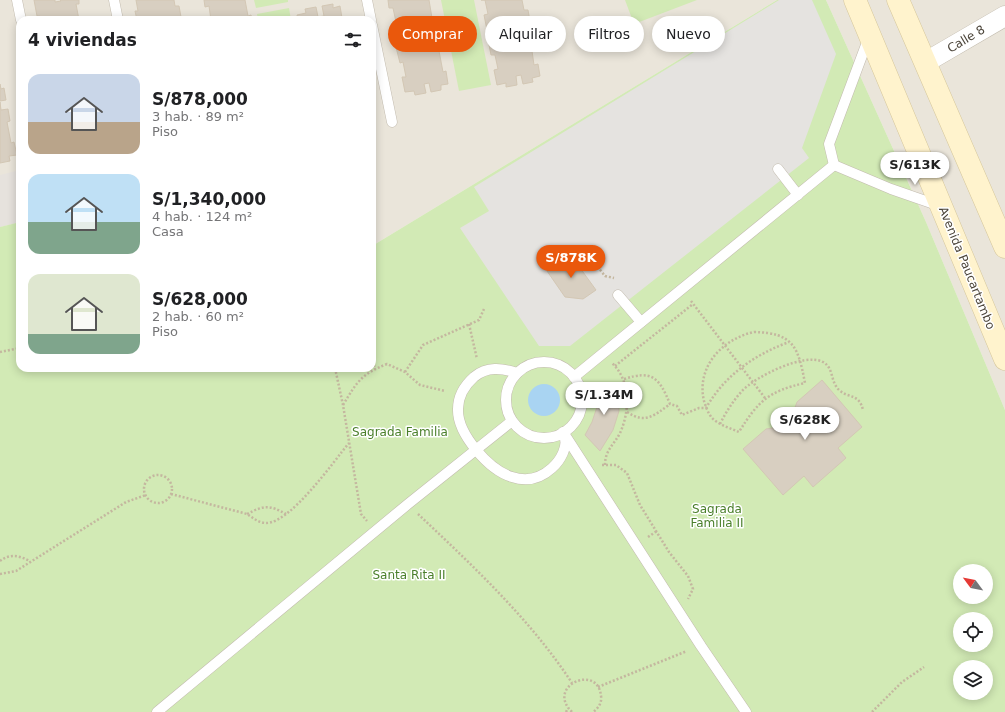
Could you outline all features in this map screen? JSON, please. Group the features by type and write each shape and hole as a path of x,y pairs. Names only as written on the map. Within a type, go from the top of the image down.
{"main road":[{"name":"Avenida Paucartambo","path":"855,0 1005,359"},
{"path":"898,0 1005,247"}],"street":[{"name":"Calle 8","path":"926,62 1005,16"}],"lane":[{"path":"17,0 20,16"},
{"path":"114,0 117,16"},
{"path":"367,0 370,16"},
{"path":"834,165 829,144 870,34"},
{"path":"376,44 392,122"},
{"path":"574,377 834,165"},
{"path":"834,165 891,189 942,207"},
{"path":"778,169 798,195"},
{"path":"618,295 640,322"},
{"path":"540,362 552,363 564,368 574,377 580,388 581,401 579,413 572,424 563,432 552,437 540,437 528,434 518,428 512,421 506,404 506,395 510,383 517,373 527,366 540,362"},
{"path":"517,373 504,369 490,369 478,374 467,383 460,395 458,409 459,422 476,450 501,472 522,479 535,478 547,473 557,464 563,452 566,440 563,432"},
{"path":"157,712 408,504 512,421"},
{"path":"563,432 701,646 746,712"}],"path":[{"path":"585,250 605,276 614,278"},
{"path":"682,289 766,398"},
{"path":"615,366 693,304"},
{"path":"405,372 423,345 479,320 484,309"},
{"path":"469,324 478,361"},
{"path":"754,332 776,334 789,341 797,350 801,361 805,383 784,388 766,398 750,415 739,432 720,424 711,417 706,408 702,392 704,377 711,359 724,345 742,335 754,332"},
{"path":"706,408 720,387 741,367 764,352 789,341"},
{"path":"0,352 16,349"},
{"path":"602,353 615,366 624,379 627,394 627,412 620,432 605,457 605,465"},
{"path":"720,424 742,391 753,382 778,368 801,361 821,361 828,366 832,372 833,380 838,388 844,394 856,398 861,402 863,410"},
{"path":"376,369 387,364 405,372 420,385 445,392"},
{"path":"336,372 343,405 361,514 376,531"},
{"path":"343,405 353,388 367,372"},
{"path":"624,379 638,375 648,375 658,382 665,392 670,404"},
{"path":"670,404 677,406 682,415 699,408 706,408"},
{"path":"627,412 636,418 646,419 670,404"},
{"path":"171,494 247,514 256,520 266,523 276,521 300,502 349,443"},
{"path":"585,466 616,465 627,472 640,505 669,552 688,576 693,589 680,613"},
{"path":"162,475 170,480 172,489 171,494 165,501 156,503 148,499 144,491 146,482 149,478 162,475"},
{"path":"0,574 16,570 126,502 146,495"},
{"path":"408,504 486,578 556,658 572,683"},
{"path":"247,514 266,506 276,508 286,514"},
{"path":"0,561 11,556 18,556 30,561"},
{"path":"598,687 701,646"},
{"path":"872,712 902,682 924,667"},
{"path":"572,712 568,708 565,696 566,690 572,683 579,679 584,679 594,683 598,687 601,699 600,705 593,712"},
{"path":"566,712 568,708"}],"shaded area":[{"path":"0,0 777,0 725,32 725,16 652,16 652,52 691,52 376,244 376,16 16,16 16,223 0,227"},
{"path":"779,0 812,0 836,54 802,148 809,158 570,346 539,346 460,228 489,211 474,187 694,52 725,52 725,33"},
{"path":"826,0 1005,0 1005,410 926,222"},
{"path":"16,171 16,223 0,227 0,175"}],"green space":[{"path":"254,0 288,0 288,2 256,8"},
{"path":"441,0 474,0 491,85 459,91 451,52 477,52 477,16 444,16"},
{"path":"625,0 697,0 644,20 644,16 631,16"},
{"path":"777,0 826,0 926,222 1005,410 1005,712 0,712 0,227 16,223 16,372 376,372 376,244 691,52 725,52 725,32"},
{"path":"289,8 290,16 257,16 257,14"}],"water":[{"path":"541,384 547,384 557,391 560,400 559,406 553,413 547,416 541,416 531,409 528,403 528,397 535,387"}],"building":[{"path":"34,0 55,0 55,2 61,1 60,0 79,0 79,4 76,4 78,16 37,16"},
{"path":"136,0 174,0 175,6 179,6 181,16 136,16 135,11 138,11"},
{"path":"204,0 245,0 248,16 210,16 209,6 205,7"},
{"path":"388,0 429,0 432,16 395,16 393,8 389,8"},
{"path":"485,0 522,0 524,10 528,10 529,16 485,16 485,20 484,15 488,14"},
{"path":"333,4 333,8 340,6 342,16 324,16 322,6"},
{"path":"316,7 318,16 297,16 306,13 305,9"},
{"path":"397,52 439,52 443,72 446,71 448,84 441,85 441,90 431,92 429,83 424,84 426,93 415,95 414,91 405,92 402,77 406,77 403,62 400,63"},
{"path":"490,52 532,52 534,65 538,64 540,76 532,78 533,82 523,84 521,75 516,76 517,85 506,87 506,83 497,85 494,70 498,69 495,55 491,55"},
{"path":"0,84 1,89 4,88 6,100 0,101"},
{"path":"0,102 1,110 8,109 10,121 7,122 11,143 14,142 16,155 9,156 10,161 0,163"},
{"path":"570,254 596,290 583,299 565,297 547,271"},
{"path":"822,380 862,427 838,448 846,458 813,487 804,476 783,495 743,449 766,429 778,427 793,413 797,402"},
{"path":"618,385 619,411 613,430 600,451 585,435 592,422 597,407 595,388"}],"park label":[{"name":"Sagrada Familia","path":"400,432"},
{"name":"Sagrada Familia II","path":"717,516"},
{"name":"Santa Rita II","path":"409,575"}]}
